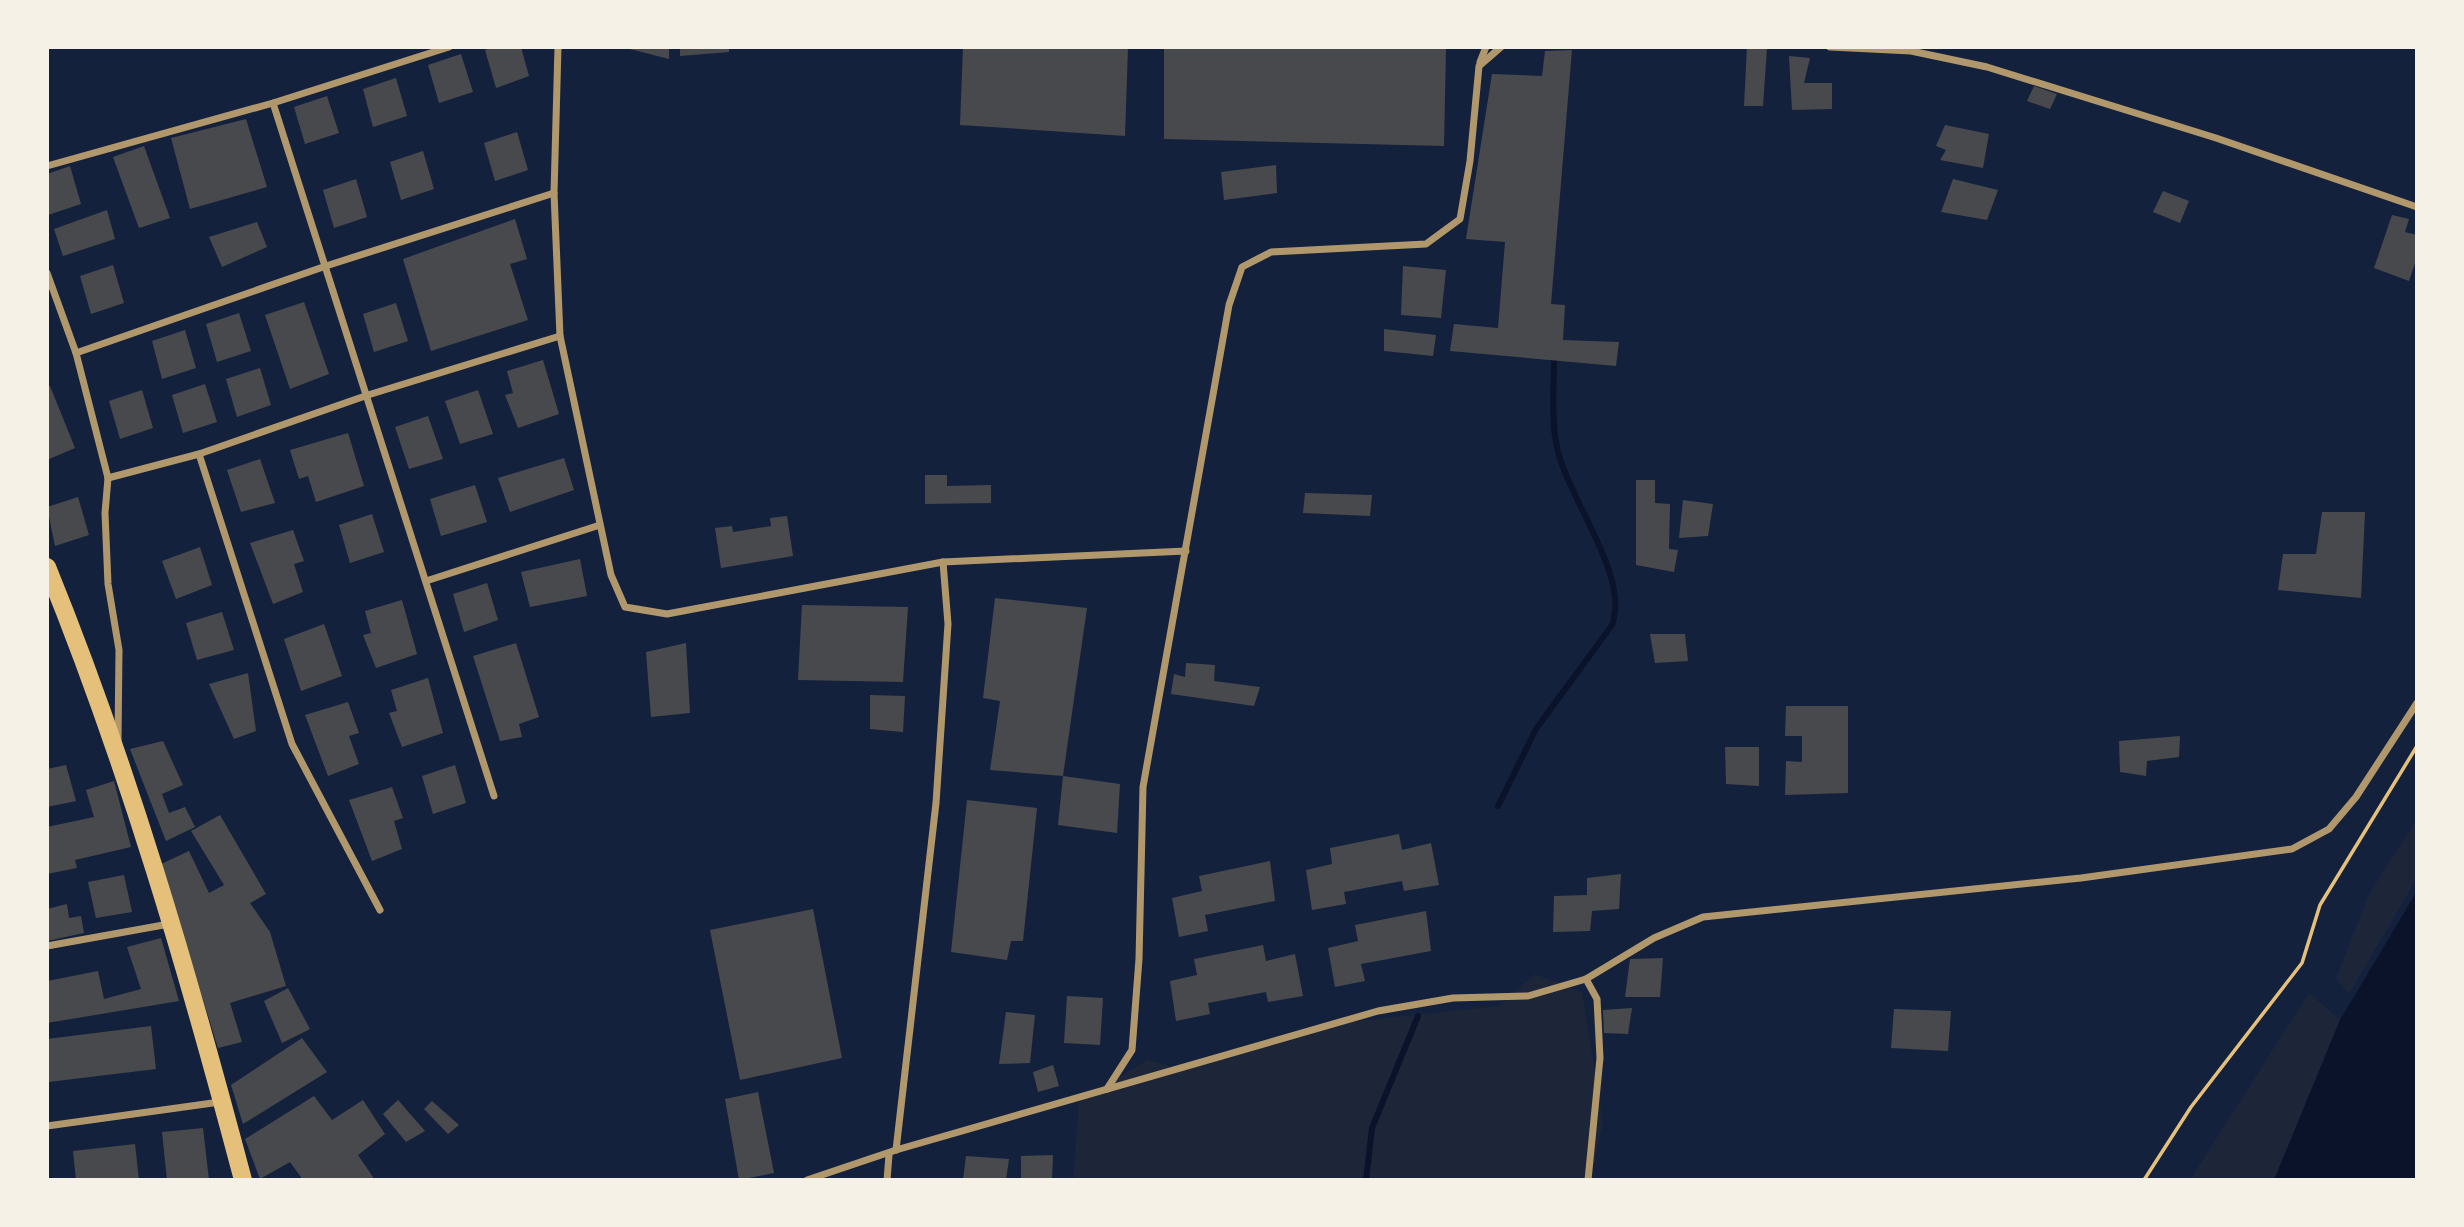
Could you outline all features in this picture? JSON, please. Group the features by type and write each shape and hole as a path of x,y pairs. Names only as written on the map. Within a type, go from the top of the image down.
{"main road":[{"path":"47,567 118,751 169,924 194,995 243,1180"}],"street":[{"path":"47,166 273,103 449,47"},
{"path":"558,47 554,193 560,336 611,575 625,607 667,614 943,562 1186,551"},
{"path":"1107,1090 1132,1050 1139,959 1143,787 1229,305 1242,267 1271,252 1426,244 1460,219 1470,161 1479,66 1486,47"},
{"path":"1479,66 1500,47"},
{"path":"1830,47 1911,51 1987,67 2216,138 2417,207"},
{"path":"273,103 494,796"},
{"path":"76,353 326,266 554,193"},
{"path":"47,273 76,353 108,478 108,584 119,650 118,751"},
{"path":"108,478 199,454 368,395 560,336"},
{"path":"199,454 292,744 380,910"},
{"path":"426,581 600,525"},
{"path":"887,1180 936,803 948,624 943,562"},
{"path":"807,1180 892,1152 1378,1011 1453,998 1528,996 1586,979 1654,938 1703,917 2081,878 2292,849 2329,828 2356,797 2417,703"},
{"path":"47,946 169,924"},
{"path":"1586,979 1597,999 1600,1058 1588,1180"},
{"path":"47,1126 222,1101"}],"path":[{"path":"2144,1180 2191,1107 2302,963 2320,905 2417,746"}],"shaded area":[{"path":"2417,819 2417,878 2349,994 2336,978 2369,894"},
{"path":"2417,891 2417,1180 2274,1180 2340,1020"},
{"path":"1535,974 1582,992 1603,1122 1591,1180 1073,1180 1079,1100 1148,1060 1176,1068 1339,1023 1499,1006"},
{"path":"2309,993 2340,1020 2274,1180 2190,1180"}],"building":[{"path":"493,47 521,47 529,76 496,88 485,50"},
{"path":"669,47 669,59 626,48"},
{"path":"680,47 729,47 729,52 680,56"},
{"path":"963,47 1128,47 1125,136 960,125"},
{"path":"1164,47 1446,47 1444,146 1164,139"},
{"path":"1747,47 1767,48 1763,106 1744,106"},
{"path":"1572,50 1551,304 1565,305 1563,340 1619,342 1616,366 1450,351 1454,324 1498,328 1505,242 1466,239 1492,74 1542,76 1545,51"},
{"path":"461,54 473,92 439,103 428,65"},
{"path":"1789,56 1810,58 1804,83 1832,83 1832,109 1792,110"},
{"path":"396,78 407,116 373,127 363,89"},
{"path":"2034,86 2057,94 2050,109 2027,101"},
{"path":"327,96 339,133 305,144 294,107"},
{"path":"246,119 267,187 190,209 171,138"},
{"path":"1945,125 1989,134 1983,168 1940,160 1946,150 1936,146"},
{"path":"517,132 528,170 495,181 484,143"},
{"path":"144,146 170,218 139,228 113,157"},
{"path":"423,151 434,189 401,200 390,162"},
{"path":"1276,165 1277,193 1224,200 1221,172"},
{"path":"70,166 81,204 48,215 47,174"},
{"path":"356,179 367,217 334,228 323,190"},
{"path":"1953,179 1998,190 1987,220 1941,212"},
{"path":"2163,191 2189,201 2180,223 2153,212"},
{"path":"107,210 115,239 63,256 54,229"},
{"path":"2392,215 2409,219 2405,232 2417,235 2417,257 2409,281 2374,268"},
{"path":"515,219 527,259 510,264 528,320 431,351 403,259"},
{"path":"257,222 267,247 222,267 209,237"},
{"path":"113,265 124,303 91,314 80,276"},
{"path":"1403,266 1446,270 1441,318 1401,315"},
{"path":"304,302 329,374 290,389 265,315"},
{"path":"396,303 408,341 374,352 363,314"},
{"path":"239,313 251,351 217,362 206,324"},
{"path":"1384,329 1436,335 1433,356 1384,351"},
{"path":"185,330 196,368 162,379 152,341"},
{"path":"543,360 559,414 518,428 505,395 513,393 507,371"},
{"path":"260,368 271,405 237,417 226,379"},
{"path":"205,384 217,422 183,433 172,395"},
{"path":"50,386 75,448 47,460 47,387"},
{"path":"142,390 153,428 120,439 109,401"},
{"path":"478,390 493,434 460,444 445,401"},
{"path":"428,416 443,459 409,469 395,427"},
{"path":"348,433 364,486 316,502 308,476 299,479 290,450"},
{"path":"564,458 574,490 510,512 498,478"},
{"path":"260,459 275,503 241,512 227,470"},
{"path":"925,475 947,475 947,486 991,485 991,503 925,504"},
{"path":"1636,480 1655,480 1655,503 1670,504 1669,549 1678,550 1674,572 1636,565"},
{"path":"475,485 487,522 441,536 430,499"},
{"path":"1305,493 1372,495 1370,516 1303,513"},
{"path":"78,497 89,535 55,546 47,507"},
{"path":"1683,500 1713,504 1708,536 1679,538"},
{"path":"2322,512 2365,512 2361,598 2278,590 2283,554 2316,554"},
{"path":"372,514 384,552 350,563 339,525"},
{"path":"787,516 793,556 721,568 715,528 732,526 733,532 771,526 770,518"},
{"path":"293,530 304,561 294,564 303,592 273,604 250,543"},
{"path":"200,547 212,585 176,599 162,561"},
{"path":"580,559 587,596 530,607 521,572"},
{"path":"487,583 498,620 464,632 453,594"},
{"path":"995,598 1087,608 1063,776 990,770 1000,701 983,698"},
{"path":"402,600 417,654 376,668 363,635 371,633 365,611"},
{"path":"802,605 908,607 903,682 798,680"},
{"path":"222,612 234,650 197,660 186,623"},
{"path":"324,624 342,676 301,691 284,639"},
{"path":"1650,634 1685,634 1688,661 1655,663"},
{"path":"516,643 539,717 519,724 522,737 500,741 473,656"},
{"path":"686,643 690,713 651,717 646,652"},
{"path":"1186,663 1215,665 1214,681 1260,687 1254,706 1171,694 1174,674 1185,677"},
{"path":"248,673 256,731 234,739 209,684"},
{"path":"428,678 443,733 402,747 389,713 397,711 391,690"},
{"path":"870,695 905,696 903,732 870,729"},
{"path":"348,702 359,733 349,736 359,764 328,776 305,715"},
{"path":"1786,706 1848,706 1848,793 1785,795 1786,761 1802,762 1802,736 1785,736"},
{"path":"2180,736 2179,757 2147,761 2146,776 2120,772 2119,741"},
{"path":"163,741 183,785 162,794 169,813 185,807 195,827 166,841 130,749"},
{"path":"1725,747 1759,747 1759,786 1726,784"},
{"path":"66,765 76,801 47,807 47,769"},
{"path":"455,765 466,803 433,814 422,776"},
{"path":"1063,776 1120,784 1117,833 1058,825"},
{"path":"114,781 131,847 75,860 77,868 47,874 47,827 94,817 86,790"},
{"path":"392,787 403,818 394,821 402,849 372,861 349,800"},
{"path":"967,800 1037,808 1023,941 1011,941 1007,960 951,952"},
{"path":"220,815 266,894 250,903 270,932 286,986 230,1003 242,1042 218,1048 161,864 189,851 209,893 224,885 191,831"},
{"path":"1399,834 1402,850 1431,843 1439,885 1404,891 1402,881 1344,892 1346,904 1312,910 1306,870 1332,864 1330,848"},
{"path":"1270,861 1275,901 1205,915 1208,931 1179,937 1172,898 1202,891 1199,876"},
{"path":"1621,874 1619,909 1592,911 1590,931 1553,932 1554,896 1587,895 1587,878"},
{"path":"124,875 132,912 96,918 88,882"},
{"path":"67,904 69,918 81,916 84,933 47,941 47,909"},
{"path":"813,909 842,1058 740,1080 710,930"},
{"path":"1426,911 1431,951 1361,964 1365,981 1335,987 1328,948 1358,941 1355,925"},
{"path":"161,938 179,1001 47,1023 47,981 98,971 104,999 141,989 127,947"},
{"path":"1263,945 1266,961 1295,954 1303,996 1268,1002 1266,992 1208,1003 1210,1014 1176,1021 1170,981 1197,975 1194,959"},
{"path":"1663,958 1660,997 1625,997 1630,959"},
{"path":"288,988 310,1029 282,1043 264,1001"},
{"path":"1067,996 1103,998 1100,1045 1064,1043"},
{"path":"1632,1008 1628,1034 1604,1033 1603,1010"},
{"path":"1894,1009 1951,1011 1948,1051 1891,1048"},
{"path":"1006,1012 1035,1015 1030,1063 999,1064"},
{"path":"151,1026 156,1069 49,1082 47,1039"},
{"path":"302,1038 327,1072 243,1124 231,1085"},
{"path":"1053,1065 1059,1086 1038,1092 1033,1072"},
{"path":"758,1092 774,1173 739,1180 725,1099"},
{"path":"314,1096 332,1120 363,1100 385,1134 358,1155 375,1180 303,1180 290,1162 260,1179 245,1139"},
{"path":"398,1100 425,1131 406,1142 383,1114"},
{"path":"432,1101 459,1125 448,1134 424,1109"},
{"path":"203,1128 209,1180 167,1180 162,1132"},
{"path":"135,1144 139,1180 76,1180 73,1151"},
{"path":"1053,1155 1052,1180 1021,1180 1021,1156"},
{"path":"966,1156 1009,1159 1006,1180 963,1180"}],"waterway":[{"path":"1498,806 1536,729 1612,625 1615,605 1605,559 1561,463 1554,432 1554,360"},
{"path":"1366,1180 1372,1128 1418,1016"}]}
